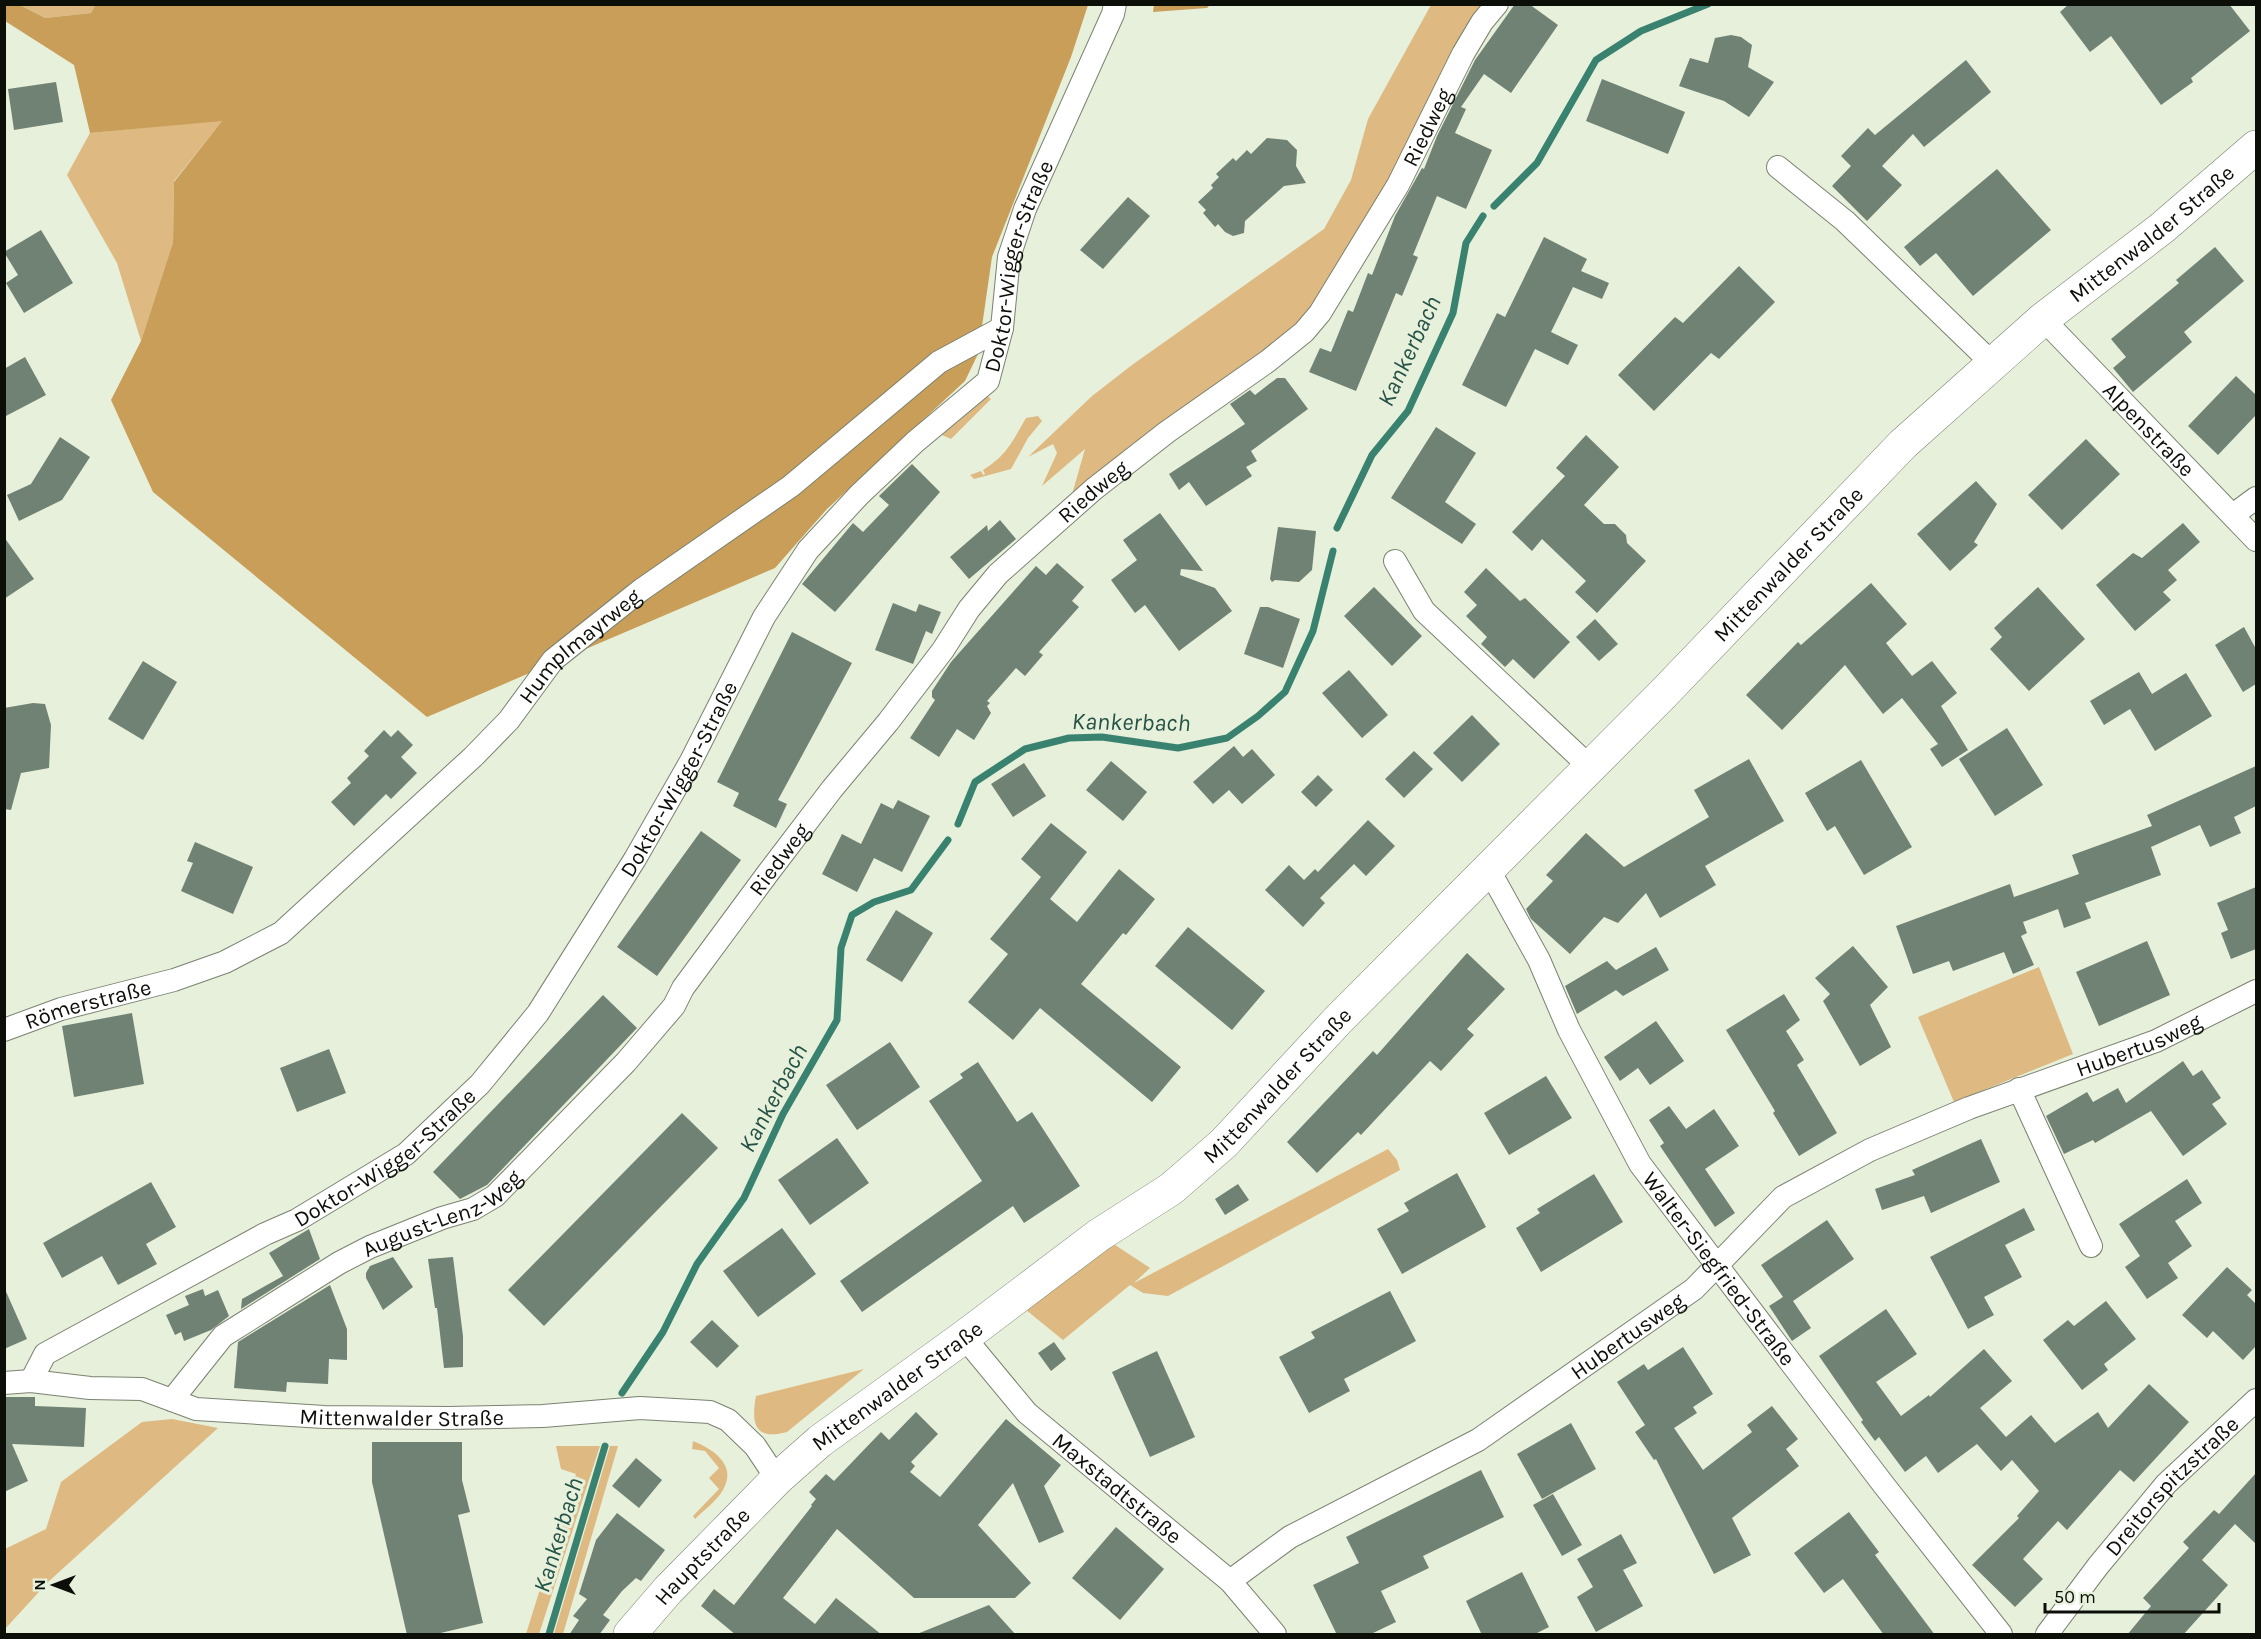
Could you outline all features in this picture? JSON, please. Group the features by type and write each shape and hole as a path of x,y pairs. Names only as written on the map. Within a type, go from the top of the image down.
{"main road":[{"name":"Mittenwalder Straße","path":"777,1479 820,1441 964,1337 1099,1235 1171,1189 1224,1143 1338,1020 1663,694 1903,444 2043,319 2162,228 2256,147"},
{"name":"Hauptstraße","path":"630,1635 668,1590 777,1479"}],"street":[{"name":"Riedweg","path":"683,988 832,789 888,722 943,650 969,609 998,574 1094,489 1167,432 1268,361 1304,332 1320,313 1398,185 1463,54 1482,22 1497,4"},
{"name":"Doktor-Wigger-Straße","path":"31,1381 45,1354 265,1234 297,1220 406,1154 480,1084 538,1013 635,859 691,761 764,617 808,550 859,495 915,442 988,381 1002,328 1009,257 1025,209 1116,8"},
{"path":"1778,167 1845,221 1993,364"},
{"name":"Alpenstraße","path":"2043,319 2256,540"},
{"name":"Humplmayrweg","path":"174,980 225,962 281,933 473,757 509,720 553,660 641,590 791,486 939,362 1002,328"},
{"path":"2233,516 2256,498"},
{"path":"1395,561 1424,611 1590,767"},
{"name":"Walter-Siegfried-Straße","path":"1489,870 1539,960 1569,1030 1640,1164 2001,1635"},
{"name":"Römerstraße","path":"4,1030 61,1010 174,980"},
{"name":"August-Lenz-Weg","path":"172,1400 223,1336 339,1263 370,1247 442,1218 473,1209 495,1196 626,1062 674,1006 683,988"},
{"name":"Hubertusweg","path":"1230,1581 1290,1537 1478,1440 1694,1289 1783,1197 1870,1150 1969,1108 2156,1041 2256,991"},
{"path":"2019,1089 2091,1246"},
{"name":"Maxstadtstraße","path":"964,1337 1027,1413 1230,1581 1275,1635"},
{"name":"Mittenwalder Straße","path":"4,1383 31,1381 90,1388 142,1389 196,1409 324,1417 448,1419 543,1416 640,1408 710,1412 728,1420 755,1446 777,1479"},
{"name":"Dreitorspitzstraße","path":"2048,1635 2097,1566 2166,1484 2256,1400"}],"shaded area":[{"path":"96,4 1088,5 1071,57 992,257 978,354 965,381 827,509 775,568 427,717 153,492 111,400 141,341 173,242 174,182 222,121 90,133 74,65 5,21 4,5 20,5 45,18 91,13"},
{"path":"1154,4 1210,5 1207,8 1153,12"},
{"path":"20,5 96,5 91,13 45,18"},
{"path":"1431,5 1487,5 1360,237 1294,330 1069,505 1085,449 1042,486 1057,453 1053,444 1028,457 1092,396 1324,229 1351,180 1368,119"},
{"path":"223,120 174,181 173,242 141,341 117,263 67,175 90,133"},
{"path":"984,393 991,399 951,439 942,435"},
{"path":"1038,416 1042,421 1028,438 1011,469 974,479 970,475 981,471 983,475 985,474 983,470 1013,441 1026,418"},
{"path":"2039,967 2073,1054 1954,1102 1918,1017"},
{"path":"1388,1149 1397,1160 1400,1170 1168,1296 1143,1293 1130,1285 1063,1340 1014,1300 1103,1237 1150,1268 1134,1283"},
{"path":"864,1369 787,1432 768,1434 757,1428 754,1414 756,1396"},
{"path":"172,1419 218,1428 48,1582 5,1629 5,1549 46,1529 61,1482 142,1422"},
{"path":"693,1441 720,1458 727,1472 724,1488 715,1501 695,1519 693,1516 719,1489 709,1478 719,1468 705,1451 692,1449"},
{"path":"556,1446 600,1446 539,1634 526,1634 576,1474 561,1469"},
{"path":"610,1446 618,1446 563,1634 554,1634"}],"building":[{"path":"1515,4 1529,4 1558,25 1511,93 1484,74 1461,107 1466,109 1455,133 1492,150 1466,209 1437,196 1413,255 1418,257 1402,296 1396,293 1356,391 1309,372 1320,348 1331,352 1348,310 1353,312 1368,273 1372,275 1395,216 1422,168 1424,169 1437,136 1475,60"},
{"path":"2069,4 2229,4 2250,31 2191,78 2193,82 2161,105 2111,36 2090,52 2060,12"},
{"path":"1731,35 1741,37 1752,45 1748,67 1774,82 1749,117 1724,101 1679,86 1690,58 1708,63 1715,38"},
{"path":"1966,60 1991,92 1924,147 1913,134 1882,166 1902,185 1867,221 1832,186 1851,166 1841,156 1868,128 1875,135"},
{"path":"1602,79 1685,112 1668,154 1586,121"},
{"path":"56,82 63,122 14,130 8,89"},
{"path":"1267,138 1287,140 1297,150 1296,166 1306,183 1284,186 1245,221 1244,233 1233,236 1225,232 1218,224 1215,227 1203,213 1206,210 1198,202 1213,188 1211,185 1219,177 1216,174 1233,158 1236,161 1247,150 1251,154"},
{"path":"1997,169 2051,230 1973,296 1936,253 1920,266 1904,247"},
{"path":"1128,197 1150,216 1103,269 1080,250"},
{"path":"41,230 73,283 24,313 6,283 18,275 4,252"},
{"path":"1544,237 1587,259 1581,271 1609,283 1602,299 1573,287 1551,332 1578,345 1568,365 1535,349 1506,407 1462,385 1497,313 1505,317"},
{"path":"2215,247 2244,281 2184,332 2192,342 2133,392 2113,368 2126,357 2111,339 2179,283 2176,280"},
{"path":"1739,266 1775,302 1719,359 1711,353 1654,411 1618,375 1675,317 1683,323"},
{"path":"25,357 46,395 4,417 4,369"},
{"path":"2236,376 2256,395 2256,415 2218,455 2188,426"},
{"path":"1277,378 1285,378 1308,409 1251,451 1257,461 1246,467 1252,476 1206,506 1189,482 1179,490 1169,474 1245,424 1230,404 1250,390 1255,395"},
{"path":"1436,427 1476,453 1445,502 1476,524 1462,544 1391,498"},
{"path":"1586,435 1619,467 1584,505 1604,524 1615,524 1626,535 1627,543 1646,561 1597,613 1575,592 1586,581 1542,539 1532,551 1512,532 1565,476 1556,468"},
{"path":"60,437 90,457 62,500 19,521 7,495 31,484"},
{"path":"2086,439 2120,474 2062,530 2028,495"},
{"path":"912,464 940,492 835,612 802,584 853,523 863,532 889,505 879,496"},
{"path":"1976,481 1997,504 1974,542 1978,545 1950,571 1917,534"},
{"path":"1160,513 1203,571 1181,569 1180,575 1215,588 1232,611 1179,651 1145,605 1135,613 1111,580 1137,560 1123,540"},
{"path":"1000,520 1016,539 969,579 950,557 987,525 988,531"},
{"path":"2183,523 2200,542 2168,570 2177,580 2163,592 2171,600 2135,631 2096,585 2133,553 2142,558"},
{"path":"1278,527 1316,531 1312,570 1299,582 1275,580 1272,582 1270,579"},
{"path":"4,537 34,579 4,599"},
{"path":"1057,563 1084,587 1072,601 1079,607 1039,652 1043,655 1025,676 1016,668 987,701 990,703 987,706 991,713 974,740 957,729 939,757 910,738 935,700 932,697 932,691 951,662 1036,566 1046,575"},
{"path":"1486,568 1520,601 1525,598 1570,642 1534,679 1513,659 1505,667 1481,644 1487,637 1466,616 1477,605 1464,592"},
{"path":"1871,583 1907,624 1886,643 1912,676 1932,661 1957,693 1941,706 1968,750 1942,767 1930,749 1938,744 1902,698 1883,714 1845,665 1782,730 1746,695 1798,642 1801,645"},
{"path":"1374,587 1422,636 1392,666 1344,616"},
{"path":"2038,587 2085,639 2029,691 1990,649 2002,637 1994,628"},
{"path":"893,603 916,612 919,604 941,612 932,634 926,631 913,664 875,650"},
{"path":"1260,607 1268,607 1300,619 1283,668 1244,654"},
{"path":"1595,619 1618,644 1599,661 1576,637"},
{"path":"2244,627 2256,649 2256,684 2243,692 2215,645"},
{"path":"792,632 852,663 778,800 787,804 776,828 733,806 739,793 717,782"},
{"path":"143,661 177,682 143,740 108,719"},
{"path":"1349,670 1388,715 1362,738 1322,693"},
{"path":"2139,672 2152,694 2186,673 2212,716 2155,751 2130,709 2104,725 2090,701"},
{"path":"33,703 45,704 51,725 49,768 21,773 11,810 4,809 4,708"},
{"path":"1472,715 1500,744 1462,782 1433,753"},
{"path":"2007,728 2043,785 1995,816 1959,759"},
{"path":"384,730 391,737 398,730 413,745 401,757 417,773 391,799 386,794 354,826 331,802 351,783 347,778 369,756 364,751"},
{"path":"1234,746 1243,757 1252,749 1275,775 1242,804 1229,790 1213,804 1193,782"},
{"path":"1414,751 1433,769 1404,798 1385,779"},
{"path":"1749,759 1784,821 1705,866 1716,885 1660,918 1646,893 1618,923 1604,917 1570,954 1531,919 1526,909 1553,881 1546,875 1586,833 1624,867 1709,817 1694,790"},
{"path":"1861,760 1912,847 1864,875 1835,826 1827,831 1805,793"},
{"path":"1111,761 1147,792 1123,821 1086,790"},
{"path":"1024,763 1046,796 1013,817 991,784"},
{"path":"2256,766 2256,806 2234,817 2241,833 2210,847 2200,825 2151,847 2161,875 2085,903 2091,918 2064,928 2058,909 2023,922 2027,933 2021,936 2034,965 2013,974 2004,952 1953,971 1949,961 1913,974 1896,926 2010,884 2014,897 2079,874 2072,855 2152,826 2147,815"},
{"path":"1318,775 1333,790 1316,807 1301,792"},
{"path":"898,800 930,816 902,872 874,858 857,892 822,874 842,834 861,844 881,803 893,809"},
{"path":"1368,820 1395,846 1366,876 1354,864 1320,898 1325,903 1303,927 1265,890 1289,865 1304,880 1315,869 1318,872"},
{"path":"1051,823 1087,852 1050,899 1077,922 1119,869 1155,899 1126,935 1123,933 1081,984 1181,1067 1152,1102 1040,1008 1013,1040 968,1002 1008,954 990,939 1041,877 1021,859"},
{"path":"701,831 741,860 657,976 617,947"},
{"path":"195,842 253,867 233,914 181,891 193,863 187,861"},
{"path":"2256,887 2256,949 2231,959 2221,933 2228,930 2217,903"},
{"path":"896,910 933,933 902,982 866,960"},
{"path":"1188,927 1265,991 1232,1030 1155,966"},
{"path":"2147,941 2170,995 2099,1026 2076,972"},
{"path":"1853,946 1888,987 1870,1005 1891,1047 1860,1066 1823,1001 1830,994 1815,978"},
{"path":"1656,947 1669,970 1623,996 1616,990 1577,1014 1565,986 1607,961 1616,970"},
{"path":"1467,953 1505,989 1467,1029 1474,1035 1441,1071 1430,1061 1361,1135 1358,1132 1317,1173 1287,1142 1373,1051 1377,1055"},
{"path":"1784,994 1800,1020 1786,1031 1804,1060 1797,1065 1837,1133 1799,1156 1726,1030"},
{"path":"603,995 637,1028 487,1185 460,1199 433,1172"},
{"path":"132,1013 144,1084 74,1097 62,1026"},
{"path":"1656,1021 1684,1061 1650,1085 1638,1068 1620,1081 1604,1057"},
{"path":"890,1042 920,1087 857,1130 826,1085"},
{"path":"329,1049 346,1093 297,1112 280,1068"},
{"path":"2183,1061 2193,1076 2202,1070 2221,1098 2212,1104 2227,1124 2183,1156 2151,1111 2095,1143 2093,1140 2064,1154 2046,1116 2087,1092 2093,1102 2118,1088 2126,1103"},
{"path":"978,1062 1017,1122 1032,1112 1080,1186 1024,1223 1013,1206 862,1312 840,1281 982,1181 929,1101 963,1078 960,1074"},
{"path":"1546,1076 1572,1118 1509,1155 1484,1113"},
{"path":"1669,1106 1686,1129 1714,1109 1739,1146 1705,1169 1735,1213 1715,1227 1660,1146 1664,1143 1649,1120"},
{"path":"682,1113 718,1148 544,1326 508,1290"},
{"path":"837,1138 869,1183 810,1225 778,1180"},
{"path":"1981,1139 2000,1182 1931,1213 1924,1196 1882,1210 1875,1189 1915,1175 1912,1170"},
{"path":"1457,1173 1486,1227 1402,1274 1377,1229 1409,1211 1404,1203"},
{"path":"1594,1174 1623,1222 1541,1272 1516,1228 1540,1213 1537,1209"},
{"path":"2187,1179 2202,1203 2175,1221 2192,1246 2168,1263 2178,1278 2147,1299 2125,1267 2140,1256 2119,1224"},
{"path":"151,1182 176,1227 146,1244 157,1264 118,1285 102,1256 62,1278 43,1243"},
{"path":"1238,1184 1249,1200 1225,1215 1215,1199"},
{"path":"2024,1208 2035,1230 2005,1245 2022,1277 1984,1297 1994,1315 1968,1329 1930,1257"},
{"path":"1827,1220 1854,1259 1793,1301 1811,1328 1792,1341 1769,1306 1783,1297 1761,1265"},
{"path":"782,1228 816,1274 758,1317 723,1271"},
{"path":"309,1229 320,1259 241,1309 242,1299 283,1276 269,1253"},
{"path":"393,1257 413,1287 383,1310 366,1278 366,1273 370,1266"},
{"path":"453,1257 463,1336 463,1367 444,1368 428,1259"},
{"path":"2227,1267 2252,1290 2247,1295 2256,1304 2256,1346 2243,1360 2213,1331 2207,1338 2182,1315"},
{"path":"330,1285 347,1329 347,1360 329,1359 328,1384 287,1382 286,1392 234,1388 238,1342"},
{"path":"4,1287 27,1339 4,1349"},
{"path":"203,1289 205,1296 218,1290 229,1316 211,1330 184,1341 181,1332 175,1335 166,1315 189,1305 185,1296"},
{"path":"1390,1291 1416,1341 1344,1379 1350,1391 1309,1413 1279,1357 1315,1338 1311,1332"},
{"path":"2106,1301 2136,1339 2104,1364 2108,1370 2082,1390 2043,1340 2068,1320 2074,1326"},
{"path":"1886,1309 1917,1354 1876,1382 1901,1416 1929,1395 1930,1397 1984,1349 2012,1381 1980,1408 2006,1437 2031,1415 2055,1443 2098,1412 2108,1428 2149,1384 2189,1422 2134,1482 2120,1470 2067,1530 2058,1521 2023,1559 2043,1579 2015,1607 1972,1565 2019,1518 2017,1516 2039,1491 2012,1460 2001,1471 1977,1444 1938,1473 1926,1456 1905,1472 1879,1437 1875,1441 1819,1356"},
{"path":"712,1320 739,1346 717,1368 690,1342"},
{"path":"1054,1342 1066,1359 1051,1371 1038,1353"},
{"path":"1683,1347 1713,1394 1693,1407 1697,1413 1674,1428 1703,1470 1752,1432 1747,1425 1772,1406 1798,1439 1786,1449 1799,1466 1732,1518 1751,1555 1714,1574 1656,1459 1654,1460 1635,1432 1645,1425 1617,1382 1644,1364 1648,1370"},
{"path":"1157,1351 1195,1437 1150,1457 1112,1372"},
{"path":"4,1397 35,1397 35,1406 86,1408 84,1447 12,1444 28,1481 4,1492"},
{"path":"916,1412 938,1434 911,1462 915,1466 910,1472 940,1497 1006,1419 1061,1465 1044,1486 1064,1532 1039,1543 1013,1483 978,1525 1031,1583 1015,1598 914,1598 837,1529 783,1598 815,1624 836,1598 882,1635 736,1635 701,1606 714,1589 734,1605 812,1506 816,1499 809,1492 826,1474 834,1481 881,1432 889,1440"},
{"path":"1571,1423 1596,1469 1542,1499 1517,1454"},
{"path":"372,1442 462,1442 462,1480 470,1512 458,1515 483,1623 432,1635 407,1635 372,1482"},
{"path":"636,1458 662,1480 639,1508 612,1486"},
{"path":"1481,1470 1504,1517 1423,1556 1429,1568 1381,1591 1396,1622 1369,1635 1337,1635 1313,1585 1359,1563 1346,1537"},
{"path":"2256,1473 2256,1544 2235,1524 2202,1560 2228,1585 2183,1635 2127,1635 2151,1606 2143,1598 2189,1548 2183,1542 2214,1510 2219,1514"},
{"path":"1553,1494 1582,1545 1562,1556 1533,1505"},
{"path":"1849,1512 1879,1552 1875,1555 1935,1635 1884,1635 1843,1579 1824,1593 1794,1553"},
{"path":"617,1513 665,1550 641,1581 636,1578 603,1615 610,1620 599,1635 569,1635 579,1620 573,1616 587,1599 579,1594 596,1540"},
{"path":"1116,1527 1164,1569 1120,1620 1072,1578"},
{"path":"1621,1534 1637,1563 1623,1570 1643,1606 1596,1632 1577,1597 1593,1587 1577,1559"},
{"path":"1522,1572 1549,1627 1533,1635 1482,1635 1466,1601"},
{"path":"989,1605 1016,1635 917,1635 917,1634"}],"waterway":[{"name":"Kankerbach","path":"1494,206 1537,163 1596,60 1641,31 1708,4"},
{"name":"Kankerbach","path":"1337,528 1372,455 1408,411 1453,313 1466,243 1483,216"},
{"name":"Kankerbach","path":"958,824 975,782 1025,749 1069,738 1102,737 1178,748 1227,738 1258,716 1285,692 1313,631 1333,551"},
{"name":"Kankerbach","path":"622,1393 663,1332 697,1264 744,1198 783,1114 837,1020 841,948 852,915 874,902 911,890 948,840"},
{"name":"Kankerbach","path":"549,1634 605,1446"}]}
